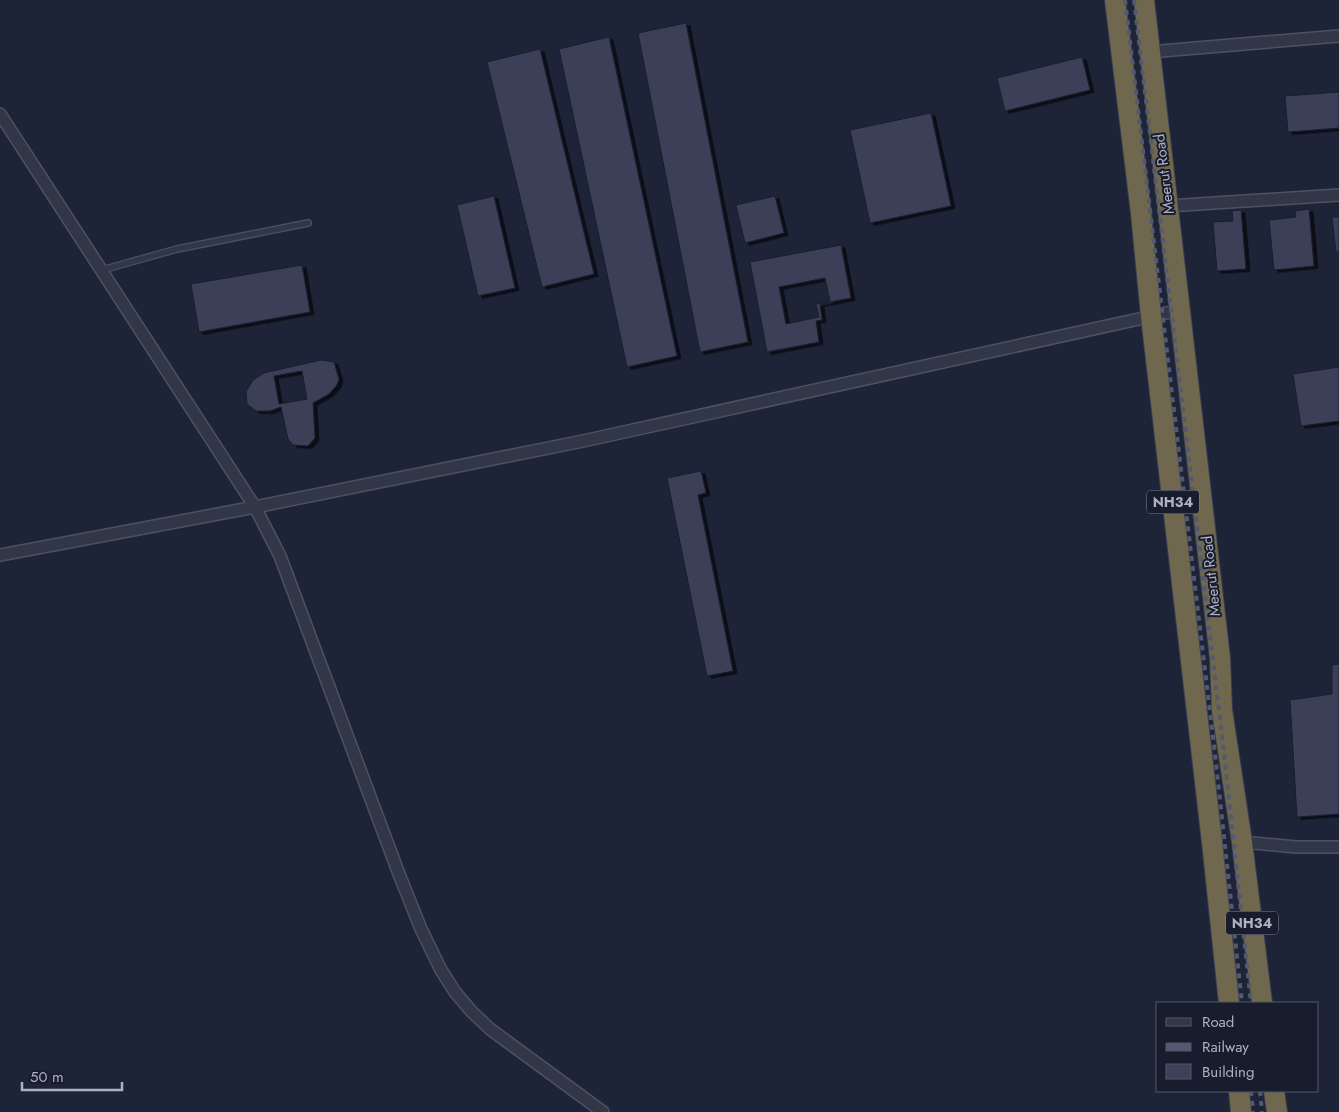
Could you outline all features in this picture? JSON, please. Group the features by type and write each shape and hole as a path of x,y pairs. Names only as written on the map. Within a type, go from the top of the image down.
{"highway":[{"name":"Meerut Road","path":"1115,0 1141,213 1151,316 1230,1002"},
{"name":"Meerut Road","path":"1144,0 1220,658 1222,710 1242,842 1262,1002"},
{"path":"1239,1092 1241,1112"},
{"path":"1274,1092 1277,1112"}],"street":[{"path":"1149,52 1339,36"},
{"path":"0,114 255,507 288,572 399,874 421,929 441,970 455,992 490,1029 603,1112"},
{"path":"1168,206 1339,195"},
{"path":"0,555 255,507 583,441 1180,310"},
{"path":"1242,842 1296,847 1339,847"}],"lane":[{"path":"102,270 178,249 308,223"}],"building":[{"path":"686,23 748,342 700,352 638,33"},
{"path":"609,37 677,356 627,367 559,49"},
{"path":"540,49 594,274 542,287 487,62"},
{"path":"1082,57 1090,90 1005,111 997,78"},
{"path":"1339,92 1339,128 1288,132 1285,96"},
{"path":"931,113 951,206 870,223 850,130"},
{"path":"494,196 515,288 478,296 457,205"},
{"path":"775,196 784,233 745,243 736,205"},
{"path":"1309,209 1314,266 1274,270 1269,220 1296,217 1295,211"},
{"path":"1241,210 1246,269 1217,271 1213,222 1233,221 1232,211"},
{"path":"1332,217 1339,217 1339,252 1336,252"},
{"path":"841,245 851,298 820,304 822,320 816,321 819,342 767,352 750,262","holes":["825,278 830,301 816,304 819,317 786,324 779,287"]},
{"path":"302,265 310,312 199,332 191,284"},
{"path":"321,360 334,362 339,379 337,385 329,394 313,403 315,438 308,446 293,445 288,439 281,407 270,411 256,411 247,404 246,392 253,380 264,373","holes":["302,371 307,399 279,404 274,376"]},
{"path":"1339,367 1339,421 1301,426 1293,374"},
{"path":"701,471 706,493 698,495 733,671 707,676 667,478"},
{"path":"1339,664 1339,814 1297,817 1290,700 1332,694 1332,665"}],"railway":[{"path":"1125,0 1215,754 1242,1002"},
{"path":"1134,0 1224,753 1251,1002"},
{"path":"1251,1092 1253,1112"},
{"path":"1260,1092 1262,1112"}]}
